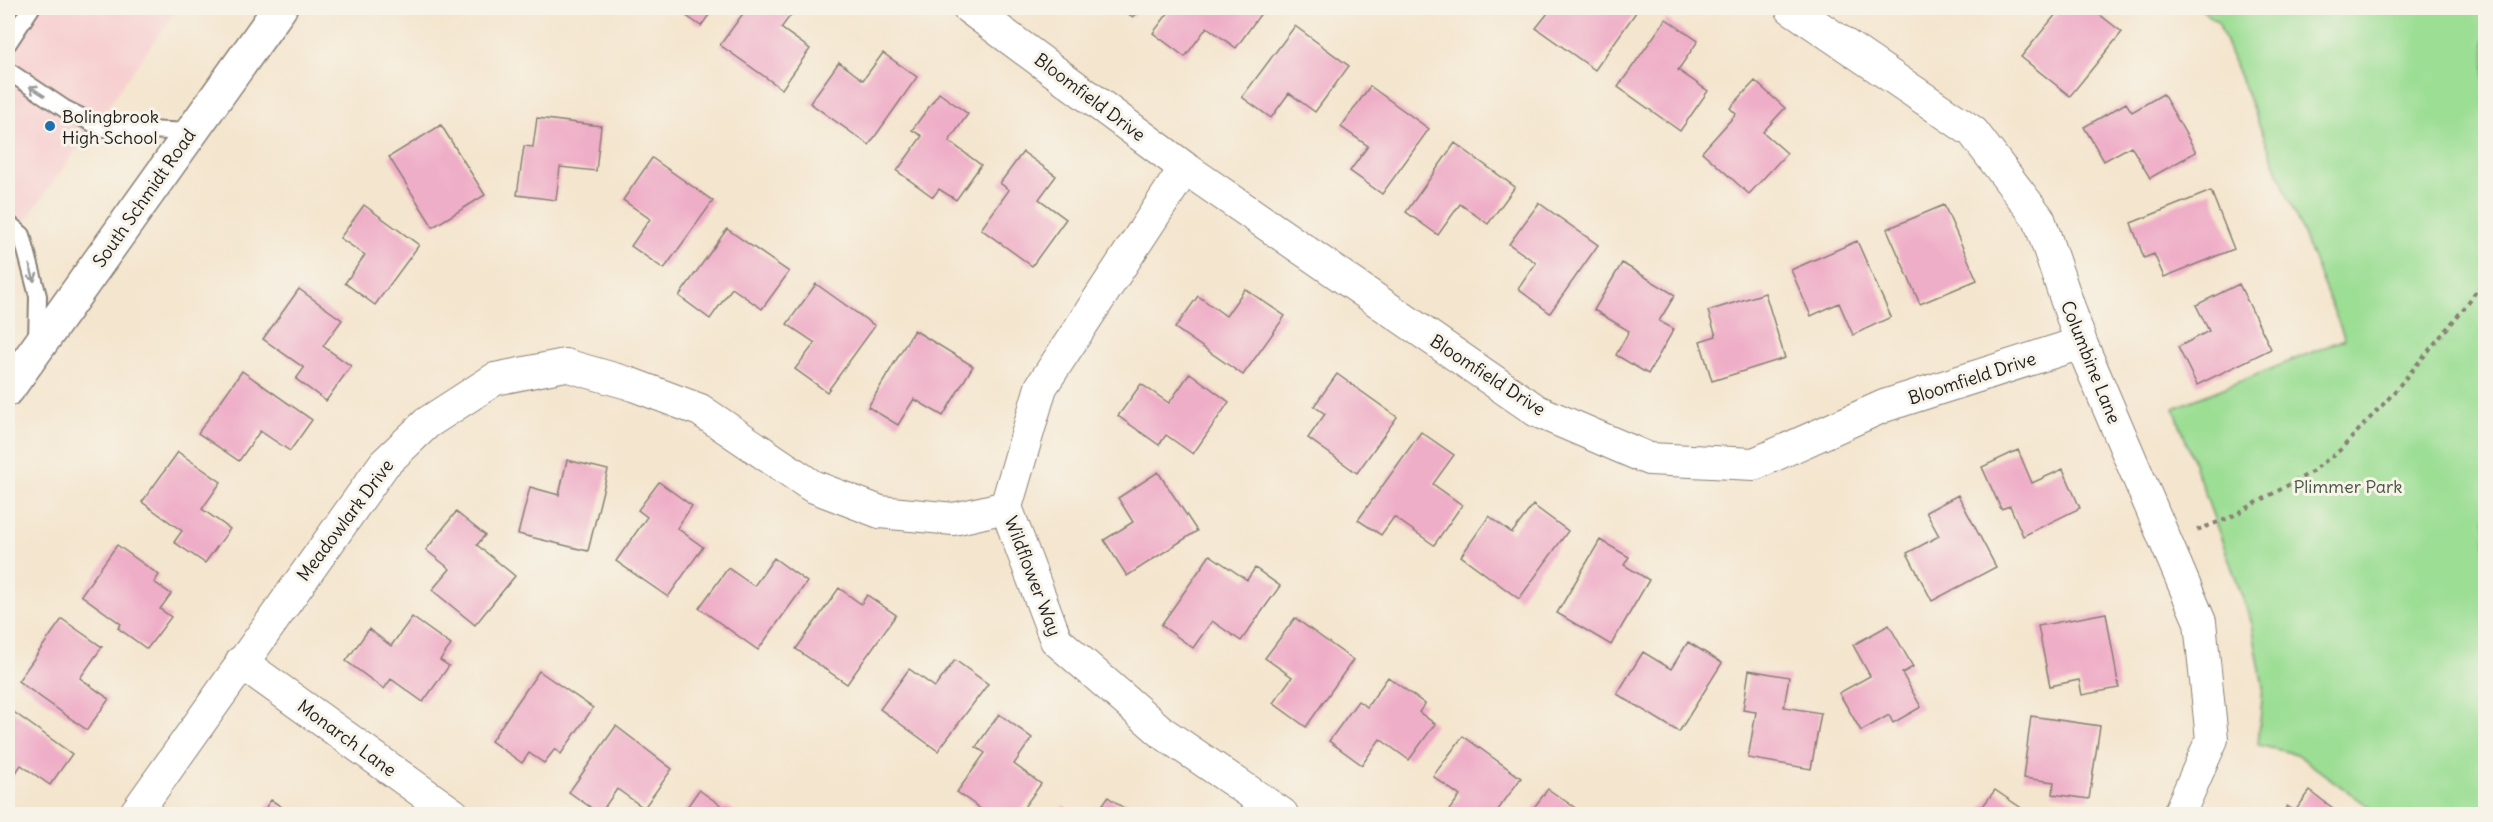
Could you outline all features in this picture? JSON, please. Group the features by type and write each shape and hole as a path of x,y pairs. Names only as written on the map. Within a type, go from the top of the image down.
{"street":[{"name":"South Schmidt Road","path":"8,389 280,8"},
{"name":"Bloomfield Drive","path":"969,8 1185,168 1537,411 1649,459 1754,464 1884,406 2081,343"},
{"name":"Columbine Lane","path":"1791,8 1973,132 2039,219 2081,343 2200,622 2212,739 2179,814"},
{"name":"Wildflower Way","path":"1185,168 1041,387 1006,507 1056,640 1163,733 1282,814"},
{"name":"Meadowlark Drive","path":"135,814 384,464 427,423 495,379 565,366 628,383 700,410 812,486 880,512 954,519 1006,507"},
{"name":"Monarch Lane","path":"242,662 453,814"}],"lane":[{"path":"8,43 32,8"},
{"path":"8,70 65,109 103,128 191,132"},
{"path":"8,223 22,235 38,296 37,348"}],"path":[{"path":"2167,547 2209,524 2229,518 2310,473 2340,450 2404,380 2465,307 2486,277"}],"shaded area":[{"name":"Bolingbrook High School","path":"8,8 178,8 8,245"}],"green space":[{"name":"Plimmer Park","path":"2199,8 2485,8 2486,804 2478,814 2379,814 2296,754 2258,745 2263,687 2252,624 2174,408 2345,339 2218,22"}],"building":[{"path":"675,8 714,8 701,26"},
{"path":"747,8 796,8 781,28 810,49 782,89 720,45"},
{"path":"1119,8 1140,8 1133,17"},
{"path":"1172,8 1264,9 1236,48 1207,27 1185,57 1153,33"},
{"path":"1552,8 1639,8 1595,70 1536,28"},
{"path":"2061,8 2091,8 2122,32 2070,96 2021,57"},
{"path":"1666,19 1698,41 1678,70 1708,91 1680,131 1618,87"},
{"path":"1295,26 1349,66 1315,112 1289,93 1271,118 1242,97"},
{"path":"883,53 917,77 869,145 810,103 839,62 863,80"},
{"path":"1755,81 1785,108 1763,132 1787,153 1749,194 1702,152 1736,114 1730,108"},
{"path":"1370,86 1429,129 1382,194 1350,171 1368,146 1341,127"},
{"path":"939,93 968,114 949,141 981,165 956,200 939,189 933,197 897,171 922,136 912,130"},
{"path":"2163,94 2196,152 2150,178 2131,146 2104,161 2084,127 2126,103 2132,112"},
{"path":"537,118 601,126 596,171 560,167 556,200 517,195 524,146 533,147"},
{"path":"441,125 485,195 433,227 389,157"},
{"path":"1455,143 1515,187 1488,224 1460,204 1438,235 1406,212"},
{"path":"1023,152 1056,176 1039,199 1066,219 1032,266 981,229 1009,190 1000,183"},
{"path":"652,158 713,201 664,269 631,246 650,219 623,200"},
{"path":"2211,191 2234,249 2164,277 2154,254 2144,258 2131,223"},
{"path":"1539,203 1598,245 1550,313 1518,289 1536,263 1509,244"},
{"path":"364,205 419,245 375,305 345,283 365,255 340,238"},
{"path":"1944,205 1977,280 1920,304 1887,229"},
{"path":"727,229 789,272 762,309 732,288 710,319 679,296"},
{"path":"1857,241 1891,317 1853,335 1839,303 1811,316 1791,270"},
{"path":"1622,263 1675,295 1659,321 1674,329 1648,374 1616,355 1629,331 1594,310"},
{"path":"816,284 875,326 827,392 795,369 815,343 787,324"},
{"path":"2239,284 2271,349 2197,385 2178,347 2209,331 2196,305"},
{"path":"299,289 342,320 323,346 351,366 326,401 296,379 304,368 263,339"},
{"path":"1245,289 1285,316 1243,375 1175,328 1198,296 1226,316"},
{"path":"1765,293 1785,358 1712,381 1700,341 1716,336 1708,311"},
{"path":"914,330 973,366 943,416 914,399 898,425 868,407"},
{"path":"242,371 312,420 290,451 260,431 239,461 198,433"},
{"path":"1190,373 1229,402 1193,454 1166,435 1159,445 1118,416 1141,384 1169,403"},
{"path":"1337,374 1397,417 1357,473 1308,438 1325,414 1314,406"},
{"path":"1421,432 1454,455 1433,484 1462,505 1434,545 1394,517 1381,535 1358,520"},
{"path":"2018,450 2032,483 2063,469 2080,508 2023,536 2010,506 2001,509 1982,467"},
{"path":"178,452 221,482 202,509 230,529 205,563 174,542 182,531 142,502"},
{"path":"567,460 608,470 588,551 518,534 530,487 559,495"},
{"path":"1158,472 1197,531 1127,576 1104,540 1133,522 1118,498"},
{"path":"659,482 692,506 677,528 703,547 668,597 616,561 647,517 638,510"},
{"path":"1958,495 1996,567 1932,601 1907,553 1939,536 1926,512"},
{"path":"1533,505 1568,531 1519,599 1461,556 1489,516 1512,533"},
{"path":"456,512 485,535 477,545 515,576 475,625 432,590 450,569 426,550"},
{"path":"1600,540 1629,557 1624,565 1649,580 1611,645 1557,613"},
{"path":"117,545 159,575 154,582 171,594 160,609 171,617 147,649 118,628 121,624 81,595"},
{"path":"1210,555 1247,580 1255,568 1280,586 1241,641 1212,621 1193,648 1161,625"},
{"path":"774,558 807,582 758,650 699,608 728,568 754,586"},
{"path":"839,588 861,604 867,595 896,615 847,684 796,649"},
{"path":"2106,613 2119,688 2082,695 2079,680 2050,686 2038,626"},
{"path":"412,617 451,645 440,660 449,666 423,702 391,679 384,689 346,661 369,629 391,646"},
{"path":"1295,618 1353,660 1306,727 1273,703 1292,677 1265,658"},
{"path":"62,619 102,647 80,678 109,699 87,730 18,681"},
{"path":"1889,625 1913,667 1902,673 1921,707 1893,723 1889,715 1861,731 1839,693 1870,676 1853,645"},
{"path":"1688,642 1722,663 1679,732 1617,694 1643,652 1671,669"},
{"path":"955,660 988,684 938,751 880,709 909,669 935,687"},
{"path":"1749,670 1789,677 1784,707 1821,713 1811,769 1748,758 1756,712 1743,710"},
{"path":"539,671 593,708 561,754 555,749 544,763 529,753 522,763 491,741"},
{"path":"1388,677 1425,704 1419,712 1435,724 1409,760 1380,739 1362,765 1329,741 1358,701 1367,707"},
{"path":"8,708 72,754 50,785 21,765 8,784"},
{"path":"999,714 1032,738 1014,764 1041,784 1019,814 988,814 957,792 985,753 976,747"},
{"path":"2031,716 2100,726 2089,799 2053,794 2054,782 2023,778"},
{"path":"616,726 672,769 644,808 617,789 600,814 569,792"},
{"path":"1463,736 1521,778 1495,814 1446,814 1460,796 1433,776"},
{"path":"1548,789 1584,814 1529,814"},
{"path":"699,790 725,808 727,806 738,814 682,814"},
{"path":"1995,790 2030,814 1977,814"},
{"path":"2310,791 2341,814 2281,814 2287,806 2295,811"},
{"path":"1108,797 1132,814 1096,814"},
{"path":"271,800 293,814 261,814"},
{"path":"1063,806 1075,814 1057,814"}],"place":[{"name":"Bolingbrook High School","path":"50,126"}]}
